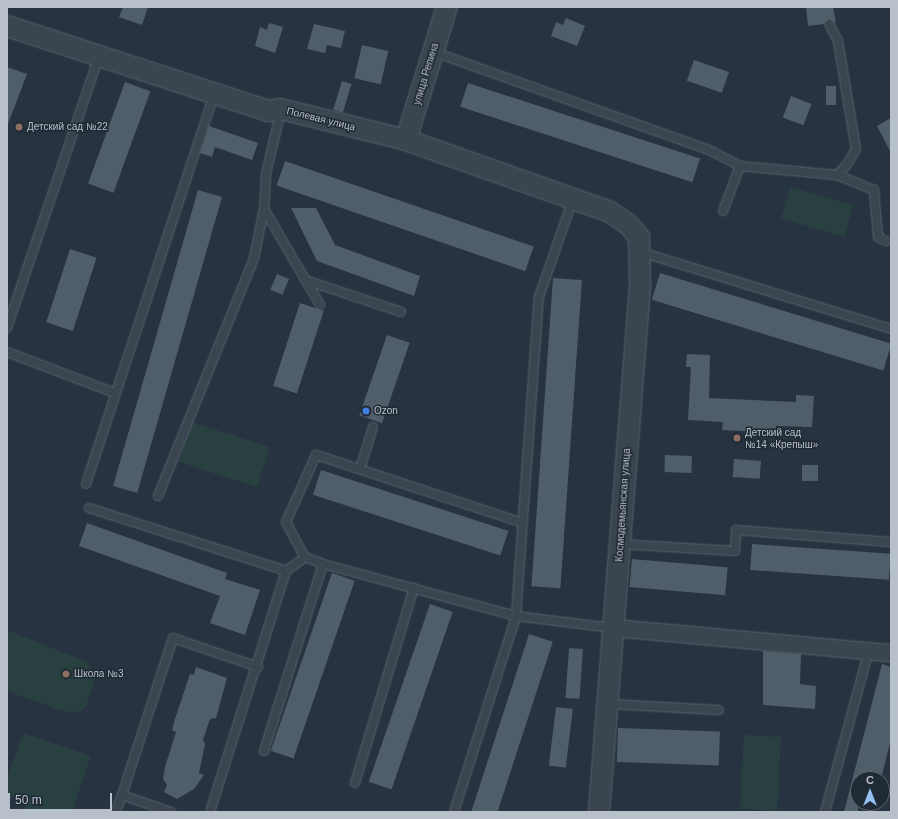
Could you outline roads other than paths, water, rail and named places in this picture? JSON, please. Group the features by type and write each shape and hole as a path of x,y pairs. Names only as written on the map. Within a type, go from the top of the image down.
{"street":[{"name":"улица Репина","path":"406,140 447,7"},
{"name":"Полевая улица","path":"7,26 268,111 281,109 406,140 610,212"},
{"name":"Космодемьянская улица","path":"599,812 609,704 641,252 639,237 628,224 610,212"},
{"path":"614,628 891,653"}],"lane":[{"path":"829,24 838,41 856,149 837,175"},
{"path":"433,52 707,149 740,166 837,175 874,190 878,237 886,241"},
{"path":"7,328 99,56"},
{"path":"86,484 114,393 214,94"},
{"path":"158,496 254,258 264,209 266,174 281,109"},
{"path":"723,211 740,166"},
{"path":"454,812 516,616 540,297 573,198"},
{"path":"264,209 320,304"},
{"path":"641,252 891,329"},
{"path":"305,280 401,312"},
{"path":"7,352 114,393"},
{"path":"360,469 372,427"},
{"path":"523,523 316,455 286,522 305,557 323,564 516,616 614,628"},
{"path":"89,508 286,571"},
{"path":"620,544 735,551 736,530 891,542"},
{"path":"210,812 258,667 286,571 305,557"},
{"path":"264,752 323,564"},
{"path":"355,783 414,588"},
{"path":"116,812 173,638 258,667"},
{"path":"825,812 869,650"},
{"path":"609,704 719,710"},
{"path":"122,795 171,812"}],"place":[{"name":"Детский сад №22","path":"19,127"},
{"name":"Ozon","path":"366,411"},
{"name":"Детский сад №14 «Крепыш»","path":"737,438"},
{"name":"Школа №3","path":"66,674"}]}
